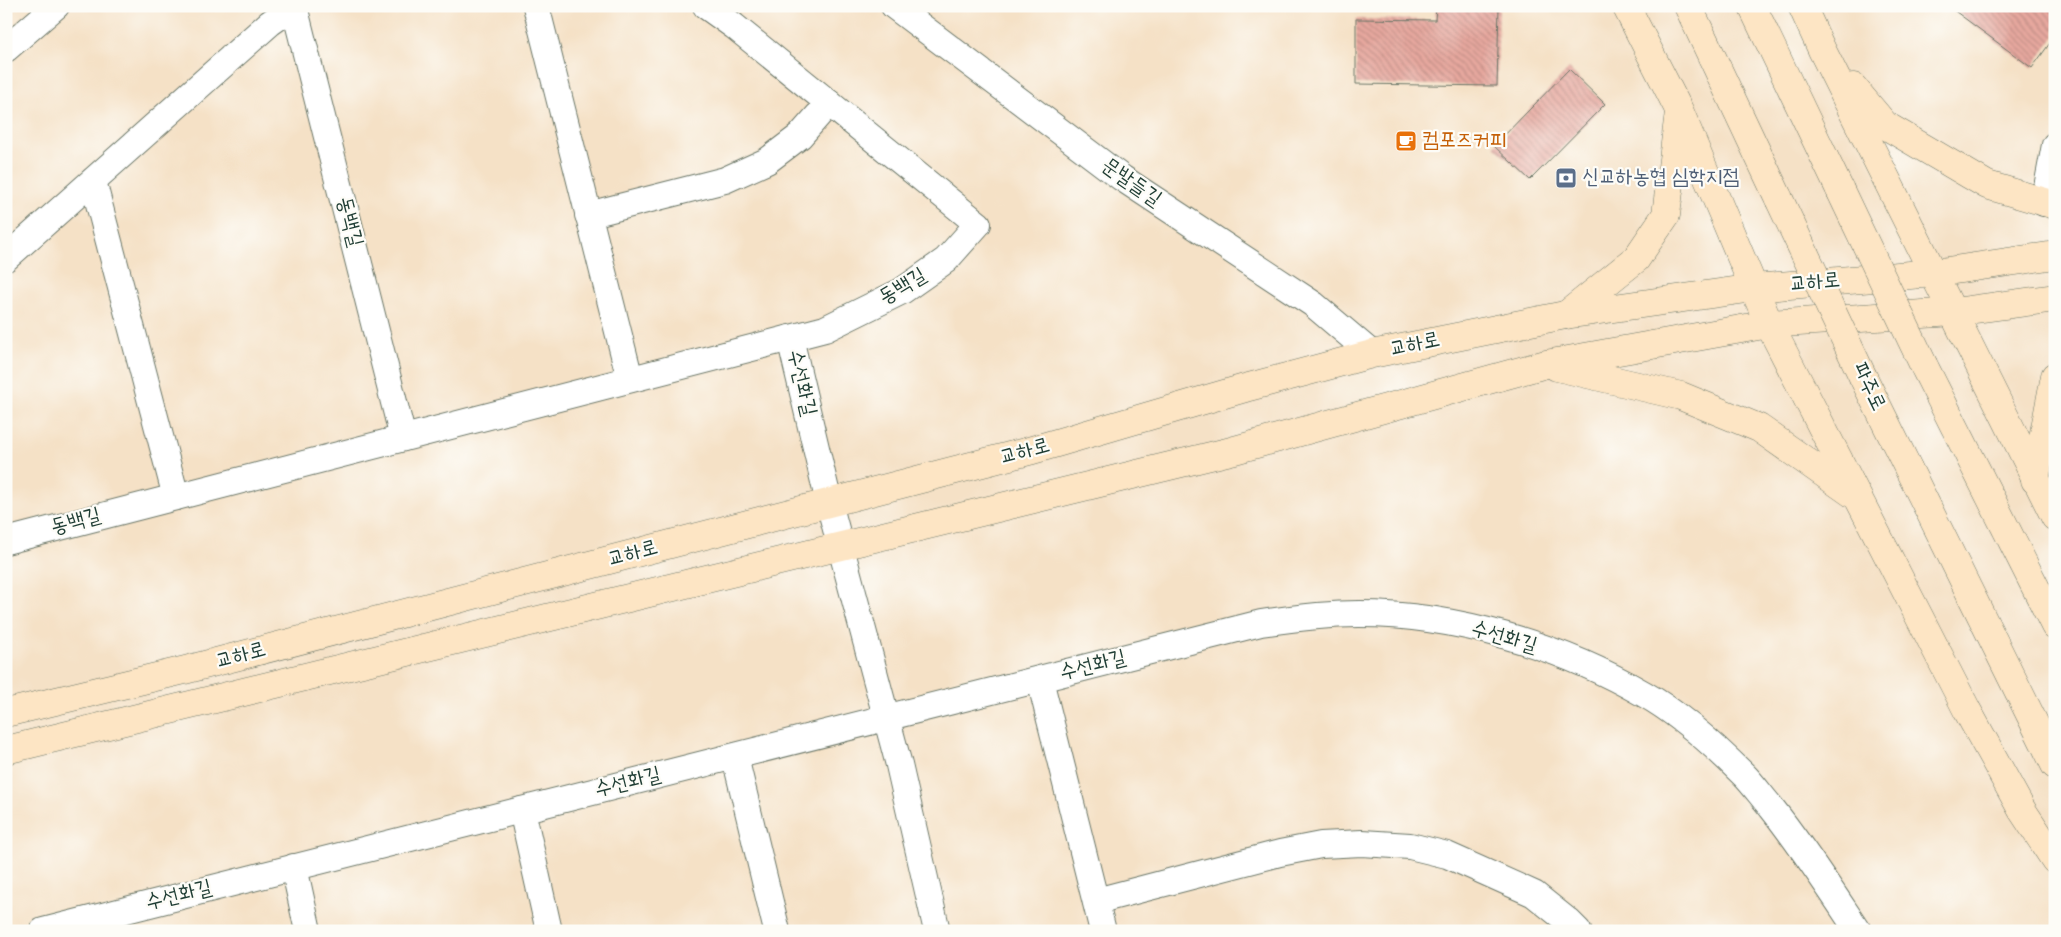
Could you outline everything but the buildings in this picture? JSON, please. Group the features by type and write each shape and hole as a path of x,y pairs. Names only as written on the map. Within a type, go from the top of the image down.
{"street":[{"path":"6,49 56,6"},
{"name":"동백길","path":"6,258 270,24 294,6 403,438"},
{"path":"536,6 630,380"},
{"name":"동백길","path":"6,541 825,329 902,291 946,260 978,224 734,26 706,6"},
{"name":"문발들길","path":"894,6 1122,178 1314,304 1372,354"},
{"path":"1626,6 1679,110 1769,324 1967,710 2022,810 2055,860"},
{"name":"파주로","path":"1688,6 1863,377 2055,765"},
{"path":"1752,6 1924,366 2055,626"},
{"path":"1802,6 1822,50 1954,312 2034,480 2055,517"},
{"path":"1822,50 1885,125 1987,185 2049,204 2055,145"},
{"path":"588,215 725,180 767,161 800,136 829,103"},
{"path":"1565,315 1636,258 1666,215 1679,110"},
{"path":"93,181 176,497"},
{"name":"교하로","path":"6,713 185,670 1029,451 1245,388 1372,354 1565,315 1754,288 1934,272 2055,255"},
{"name":"교하로","path":"6,750 1231,450 1546,364 1769,324 1954,312 2055,298"},
{"name":"수선화길","path":"790,338 829,503 887,718 937,931"},
{"path":"1546,364 1682,396 1759,428 1857,497"},
{"path":"2034,480 2055,376"},
{"name":"수선화길","path":"58,929 1261,623 1305,616 1360,614 1410,617 1516,639 1580,662 1646,695 1701,735 1746,776 1790,831 1858,931"},
{"name":"수선화길","path":"1040,680 1103,931"},
{"path":"735,757 777,931"},
{"path":"522,810 549,931"},
{"path":"1096,902 1280,853 1321,845 1362,843 1410,846 1447,855 1534,894 1578,931"},
{"path":"294,868 308,931"}],"place":[{"name":"컴포즈커피","path":"1406,141"},
{"name":"신교하농협 심학지점","path":"1566,178"}]}
